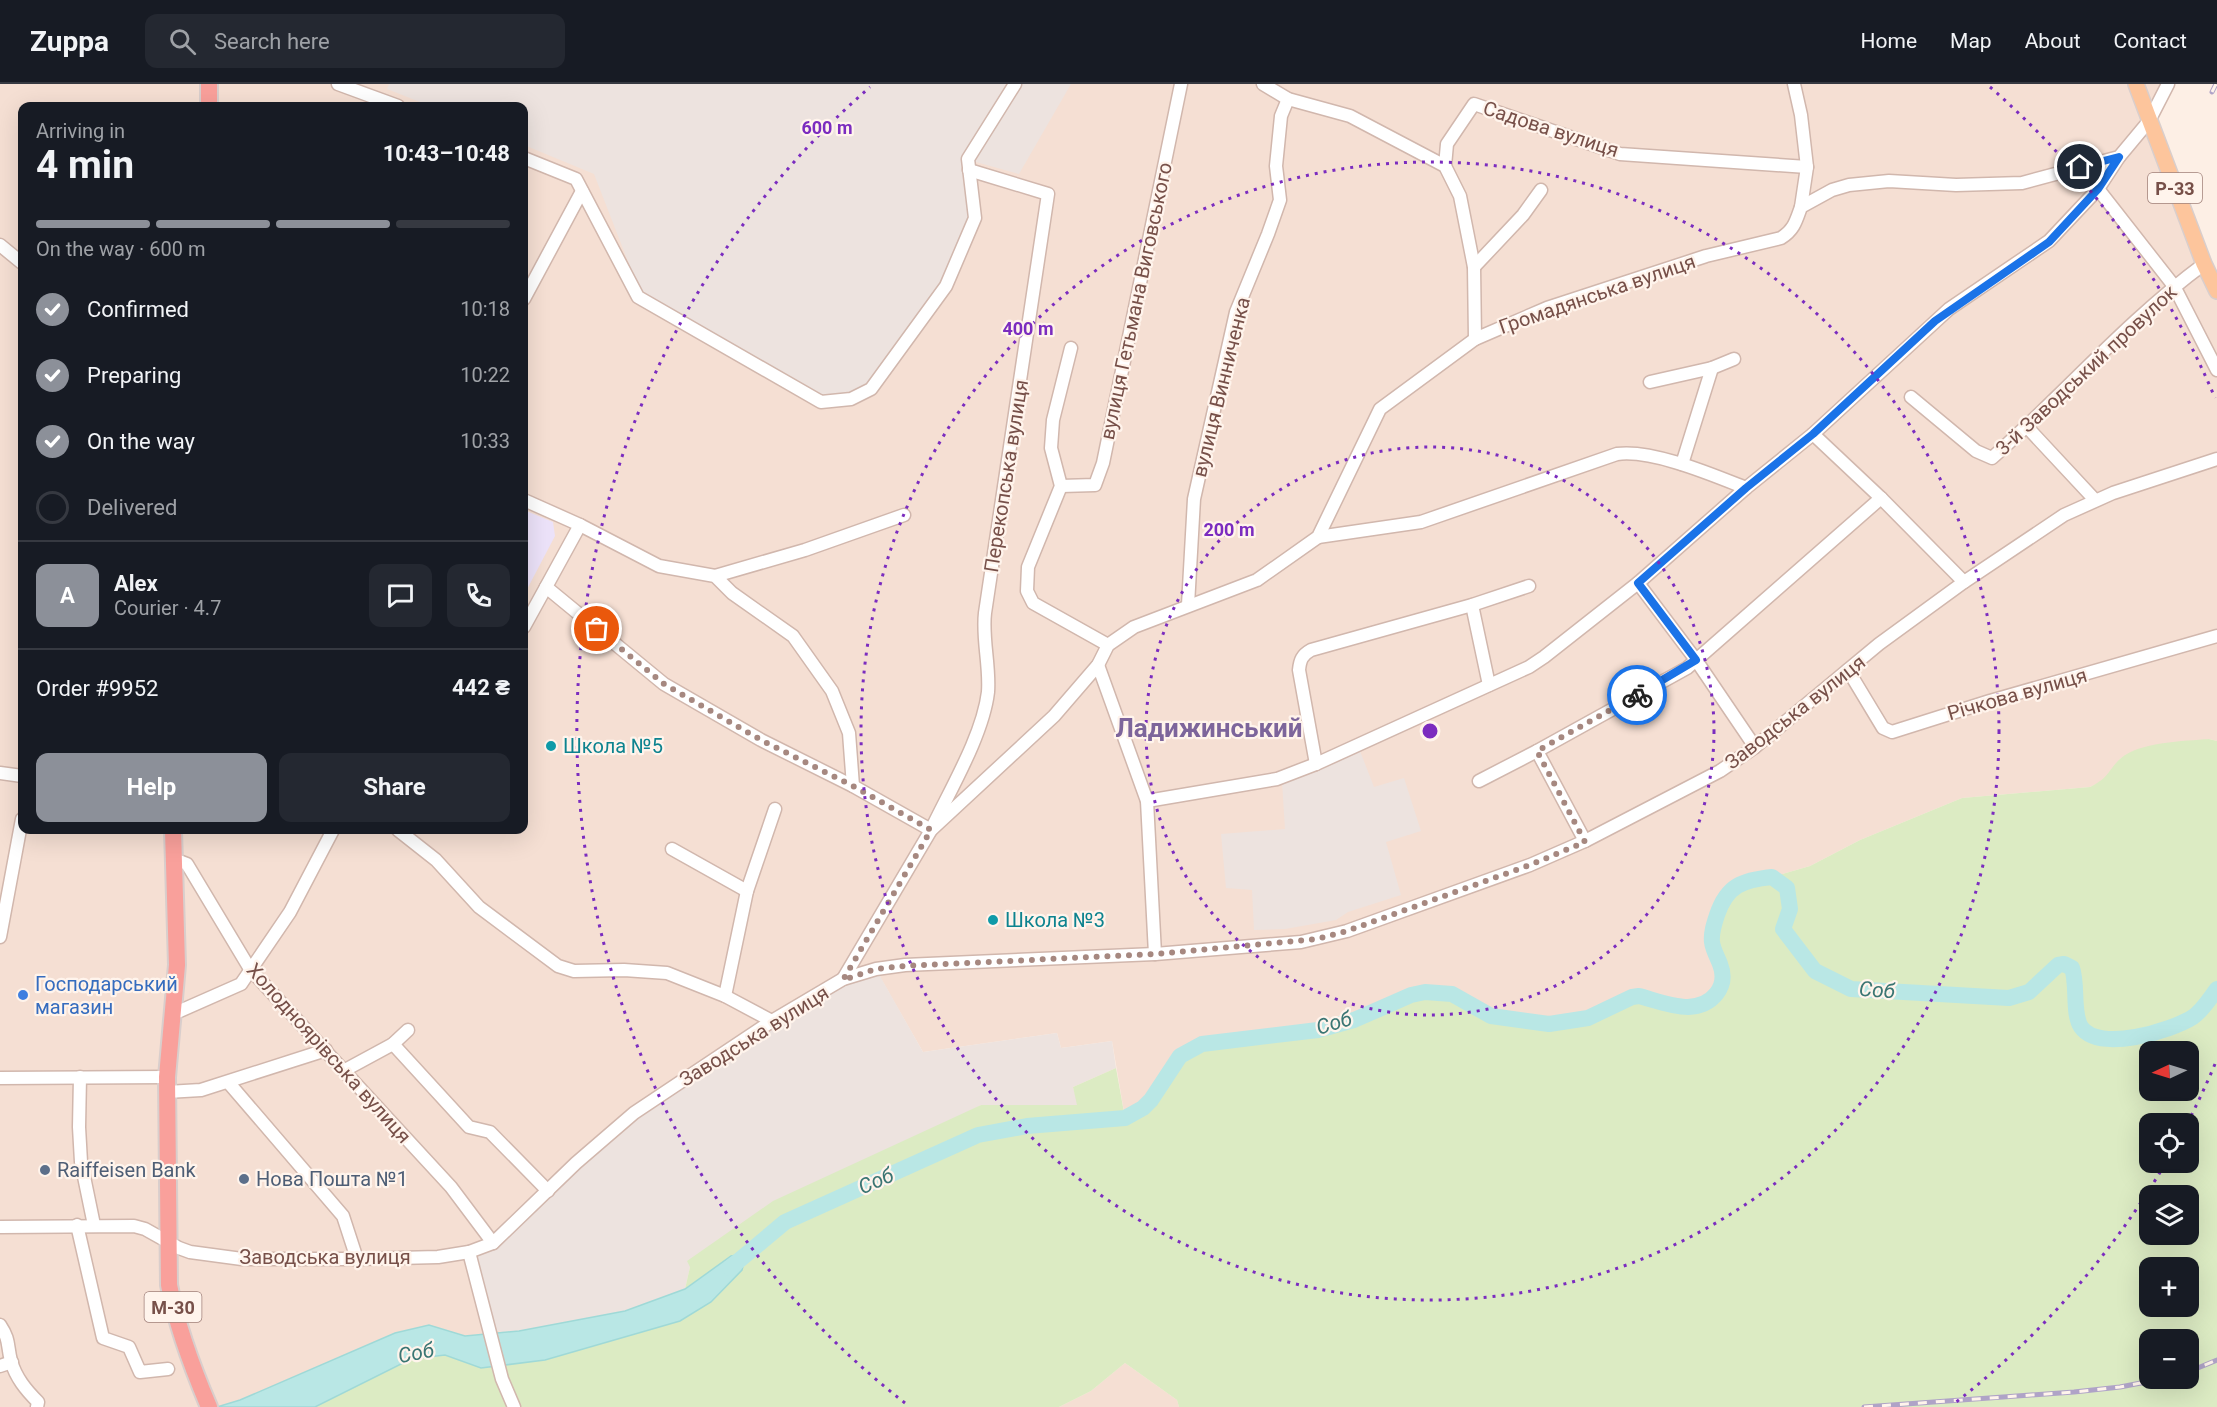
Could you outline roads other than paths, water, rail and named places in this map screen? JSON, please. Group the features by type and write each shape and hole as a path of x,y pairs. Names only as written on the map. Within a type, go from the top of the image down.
{"highway":[{"path":"209,84 209,102"},
{"name":"М-30","path":"173,834 177,965 167,1084 169,1285 174,1310 193,1370 209,1407"}],"main road":[{"name":"Р-33","path":"2136,84 2204,264 2217,291"}],"street":[{"path":"338,84 387,102"},
{"path":"528,160 576,179 638,297 821,402 850,399 871,389 946,286 975,218 968,159 1015,84"},
{"name":"вулиця Гетьмана Виговського","path":"1061,486 1095,485 1102,463 1181,84"},
{"path":"1263,84 1288,99 1350,116 1445,166 1460,196 1474,267 1475,339"},
{"name":"Громадянська вулиця","path":"843,980 931,830 1040,730 1098,664 1108,645 1134,627 1257,580 1318,537 1380,409 1475,339 1547,308 1706,256 1781,238 1790,233 1801,207 1807,167 1801,115 1794,84"},
{"path":"1147,801 1277,779 1316,764 1529,667 1544,657 1638,583 1746,488 1813,434 1949,309 2049,242 2098,189 2119,157 2149,121 2169,84"},
{"name":"вулиця Винниченка","path":"1188,605 1194,499 1236,312 1280,200 1276,166 1281,116 1288,99"},
{"name":"Садова вулиця","path":"1445,166 1446,144 1474,104 1620,154 1807,167"},
{"path":"1801,207 1832,190 1849,184 1889,181 1956,185 2012,184 2119,157"},
{"name":"Перекопська вулиця","path":"931,830 985,713 989,673 983,627 1048,194 969,170"},
{"path":"2098,189 2174,286 2217,370"},
{"path":"1474,267 1523,215 1541,190"},
{"path":"528,292 582,191"},
{"path":"0,245 18,260"},
{"name":"3-й Заводський провулок","path":"1911,397 1976,451 1992,458 2174,286 2204,264"},
{"path":"1071,348 1052,429 1051,448 1061,486 1028,567 1028,591 1033,603 1108,645"},
{"path":"1650,382 1712,368 1734,359"},
{"path":"1682,464 1712,368"},
{"path":"2027,427 2095,500"},
{"path":"1813,434 1881,498 1964,582"},
{"path":"1318,537 1421,522 1617,454 1629,453 1682,464 1746,488"},
{"name":"Заводська вулиця","path":"0,1227 123,1225 146,1229 190,1252 242,1259 438,1257 469,1252 493,1243 576,1163 634,1113 772,1021 843,980 876,969 904,966 1155,954 1301,942 1332,936 1530,865 1585,842 1720,771 1755,747 1879,644 1964,582 2064,514 2095,500 2217,459"},
{"name":"Заводська вулиця","path":"2191,468 2217,465"},
{"path":"1479,781 1676,674 1696,660 1881,498"},
{"path":"528,502 580,525 659,566 715,576 805,550 904,515"},
{"path":"528,620 580,525"},
{"path":"715,576 732,593 793,636 832,691 849,733 853,786"},
{"path":"1638,583 1696,660 1755,747"},
{"path":"1316,764 1299,670 1304,654 1311,650 1472,605 1529,586"},
{"path":"546,588 664,684 761,740 853,786 931,830"},
{"path":"1472,605 1489,685"},
{"name":"Річкова вулиця","path":"1848,670 1883,728 1892,732 1990,701 2217,636"},
{"path":"1098,664 1147,801 1155,954"},
{"path":"1537,751 1585,842"},
{"path":"0,773 18,775"},
{"path":"724,996 747,891 775,809"},
{"path":"0,937 19,834"},
{"path":"173,1014 241,984 290,912 331,834"},
{"path":"406,834 436,860 479,908 558,966 574,971 624,970 667,973 724,996 772,1021"},
{"path":"672,849 747,891"},
{"name":"Холодноярівська вулиця","path":"174,859 187,864 250,969 451,1187 493,1243"},
{"path":"345,1070 393,1044 408,1030"},
{"path":"393,1044 469,1127 490,1132 548,1191"},
{"path":"0,1078 80,1077 167,1084 201,1090 326,1050"},
{"path":"80,1077 81,1162 93,1225"},
{"path":"228,1082 343,1216 357,1259"},
{"path":"77,1225 103,1338 129,1347 140,1372 168,1369"},
{"path":"469,1252 502,1379 514,1407"},
{"path":"0,1325 8,1338 6,1364 22,1386 38,1402 37,1407"}],"water":[{"path":"746,1254 742,1270 711,1302 680,1321 545,1360 481,1368 445,1355 411,1359 315,1407 217,1407 240,1400 395,1333 429,1325 465,1336 519,1331 625,1311 685,1289 731,1256"}],"waterway":[{"name":"Соб","path":"730,1268 785,1222 978,1135 1027,1126 1125,1118 1143,1108 1151,1100 1180,1056 1202,1044 1318,1030 1354,1020 1411,995 1425,992 1452,994 1491,1016 1549,1024 1588,1018 1632,997 1639,996 1669,1005 1697,1006 1716,994 1722,980 1722,972 1712,939 1721,905 1737,886 1762,878 1772,877 1787,888 1790,909 1783,929 1815,971 1851,989 2009,998 2029,992 2058,965 2064,964 2072,968 2074,975 2077,1014 2081,1027 2090,1035 2119,1039 2153,1033 2183,1023 2200,1011 2217,989"}],"railway":[{"path":"2212,92 2216,84"},
{"path":"2199,1367 2217,1360"},
{"path":"1864,1407 2074,1392 2139,1383"}],"place":[{"name":"Школа №5","path":"551,746"},
{"name":"Школа №3","path":"993,920"},
{"name":"Господарський магазин","path":"23,995"},
{"name":"Raiffeisen Bank","path":"45,1170"},
{"name":"Нова Пошта №1","path":"244,1179"}],"district":[{"name":"Ладижинський","path":"1209,728"}]}
